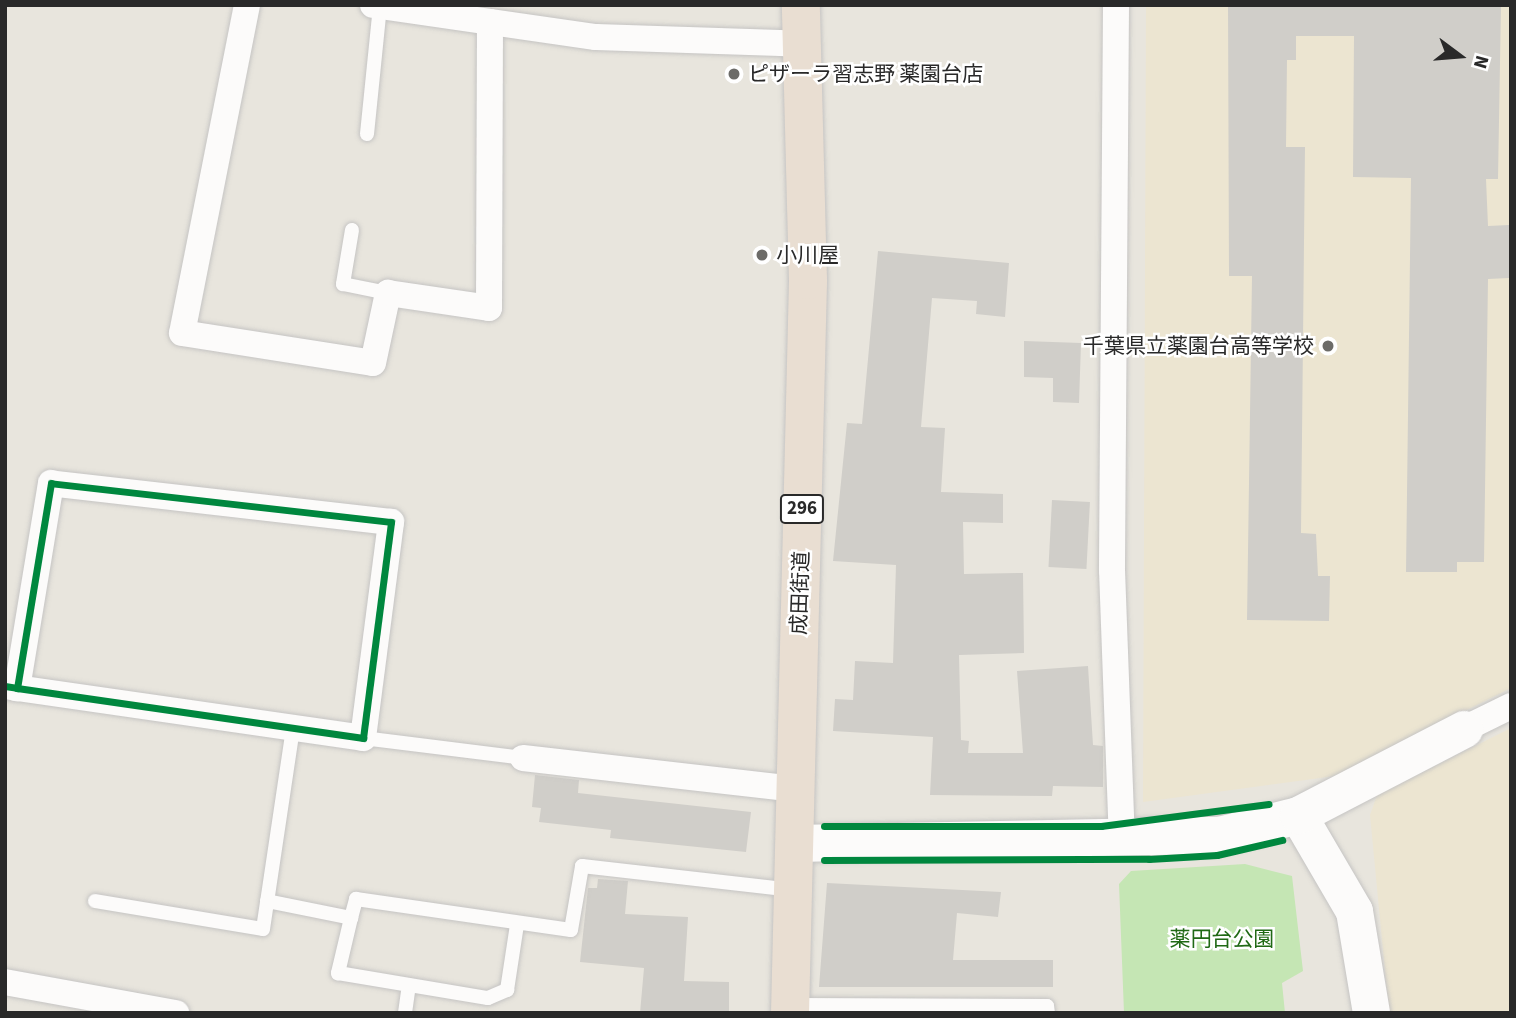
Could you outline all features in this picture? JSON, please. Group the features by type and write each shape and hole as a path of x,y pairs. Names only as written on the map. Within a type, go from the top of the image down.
{"highway":[{"name":"成田街道","path":"790,1009 808,280 800,5"}],"street":[{"path":"247,5 182,333 373,363 388,293 489,308 490,22"},
{"path":"1116,5 1112,570 1122,841"},
{"path":"377,6 596,37 803,44"},
{"path":"51,483 391,522 363,738 293,729 11,687 51,483"},
{"path":"794,843 1122,841 1219,835 1298,816 1511,706"},
{"path":"523,758 794,789"},
{"path":"1298,816 1354,911 1371,1013"},
{"path":"5,982 176,1013"}],"lane":[{"path":"367,134 377,6"},
{"path":"352,230 343,284 388,293"},
{"path":"95,901 263,929 293,729"},
{"path":"363,738 523,758"},
{"path":"517,925 507,990 488,998 338,973 356,899 517,925 571,930 582,866 794,890"},
{"path":"267,901 351,918"},
{"path":"405,1013 409,985"},
{"path":"790,1009 1047,1006 1048,1013"}],"shaded area":[{"name":"千葉県立薬園台高等学校","path":"1146,5 1511,5 1511,688 1335,776 1143,802"},
{"path":"1511,728 1511,1013 1389,1013 1370,815 1377,795"}],"green space":[{"name":"薬円台公園","path":"1245,864 1292,876 1303,971 1282,983 1285,1013 1124,1013 1119,884 1131,871"}],"building":[{"path":"1228,5 1501,5 1498,179 1486,179 1488,226 1509,225 1509,278 1488,279 1484,562 1457,562 1457,572 1406,572 1411,178 1353,177 1354,36 1296,36 1296,60 1287,60 1286,147 1305,147 1301,533 1316,534 1318,576 1330,576 1329,621 1247,620 1252,276 1229,276"},
{"path":"878,251 1009,263 1005,317 976,314 977,301 932,298 921,427 945,428 941,492 1003,494 1003,523 963,522 964,574 1023,573 1024,653 959,655 961,740 969,741 968,753 1023,753 1017,671 1088,666 1093,745 1103,746 1103,787 1053,786 1052,796 930,795 933,737 833,731 835,699 853,700 855,661 893,663 896,565 833,561 847,423 862,424"},
{"path":"1024,341 1081,343 1079,403 1053,402 1053,378 1024,377"},
{"path":"1052,500 1090,502 1086,569 1048,567"},
{"path":"535,775 579,780 578,793 751,812 746,852 610,838 611,830 539,822 541,808 532,807"},
{"path":"598,879 628,881 625,914 688,917 684,981 729,982 729,1011 640,1013 644,968 580,962 588,888 597,888"},
{"path":"827,883 1001,892 998,917 957,913 953,960 1053,960 1053,987 819,987"}],"cycle path":[{"path":"5,686 17,688 363,738 391,522 51,483 17,688"},
{"path":"824,826 1101,826 1269,804"},
{"path":"824,860 1149,859 1217,855 1282,840"}],"place":[{"name":"ピザーラ習志野 薬園台店","path":"734,74"},
{"name":"小川屋","path":"762,255"},
{"name":"千葉県立薬園台高等学校","path":"1328,346"}]}
